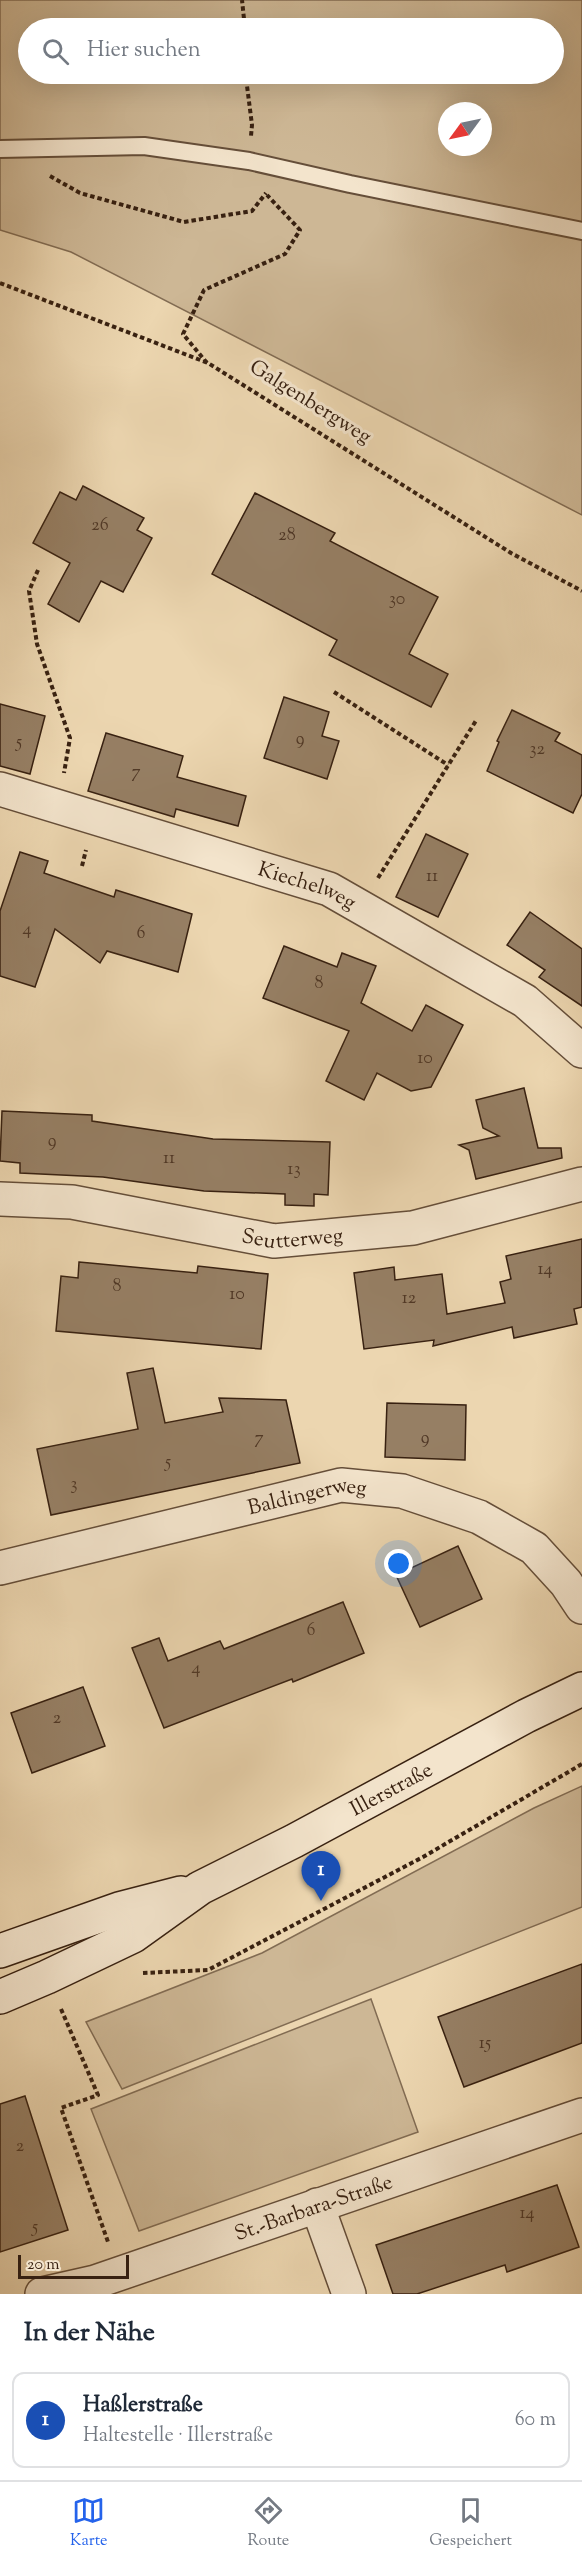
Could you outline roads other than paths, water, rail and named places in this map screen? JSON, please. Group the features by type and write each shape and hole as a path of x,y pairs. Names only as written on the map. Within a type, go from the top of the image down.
{"street":[{"name":"Kiechelweg","path":"0,789 329,889 525,1001 582,1051"},
{"name":"Seutterweg","path":"0,1199 72,1202 274,1242 413,1228 582,1184"},
{"name":"Baldingerweg","path":"0,1568 341,1485 402,1491 479,1517 534,1548 566,1583 582,1606"},
{"name":"Illerstraße","path":"0,1997 134,1936 200,1888 294,1841 526,1716 582,1689"},
{"name":"Illerstraße","path":"0,1951 119,1909 200,1888"},
{"name":"St.-Barbara-Straße","path":"42,2294 105,2283 317,2205 582,2115"},
{"path":"317,2205 349,2294"}],"lane":[{"path":"1,149 144,146 264,165 582,231"}],"place":[{"name":"Haßlerstraße","path":"321,1901"}]}
